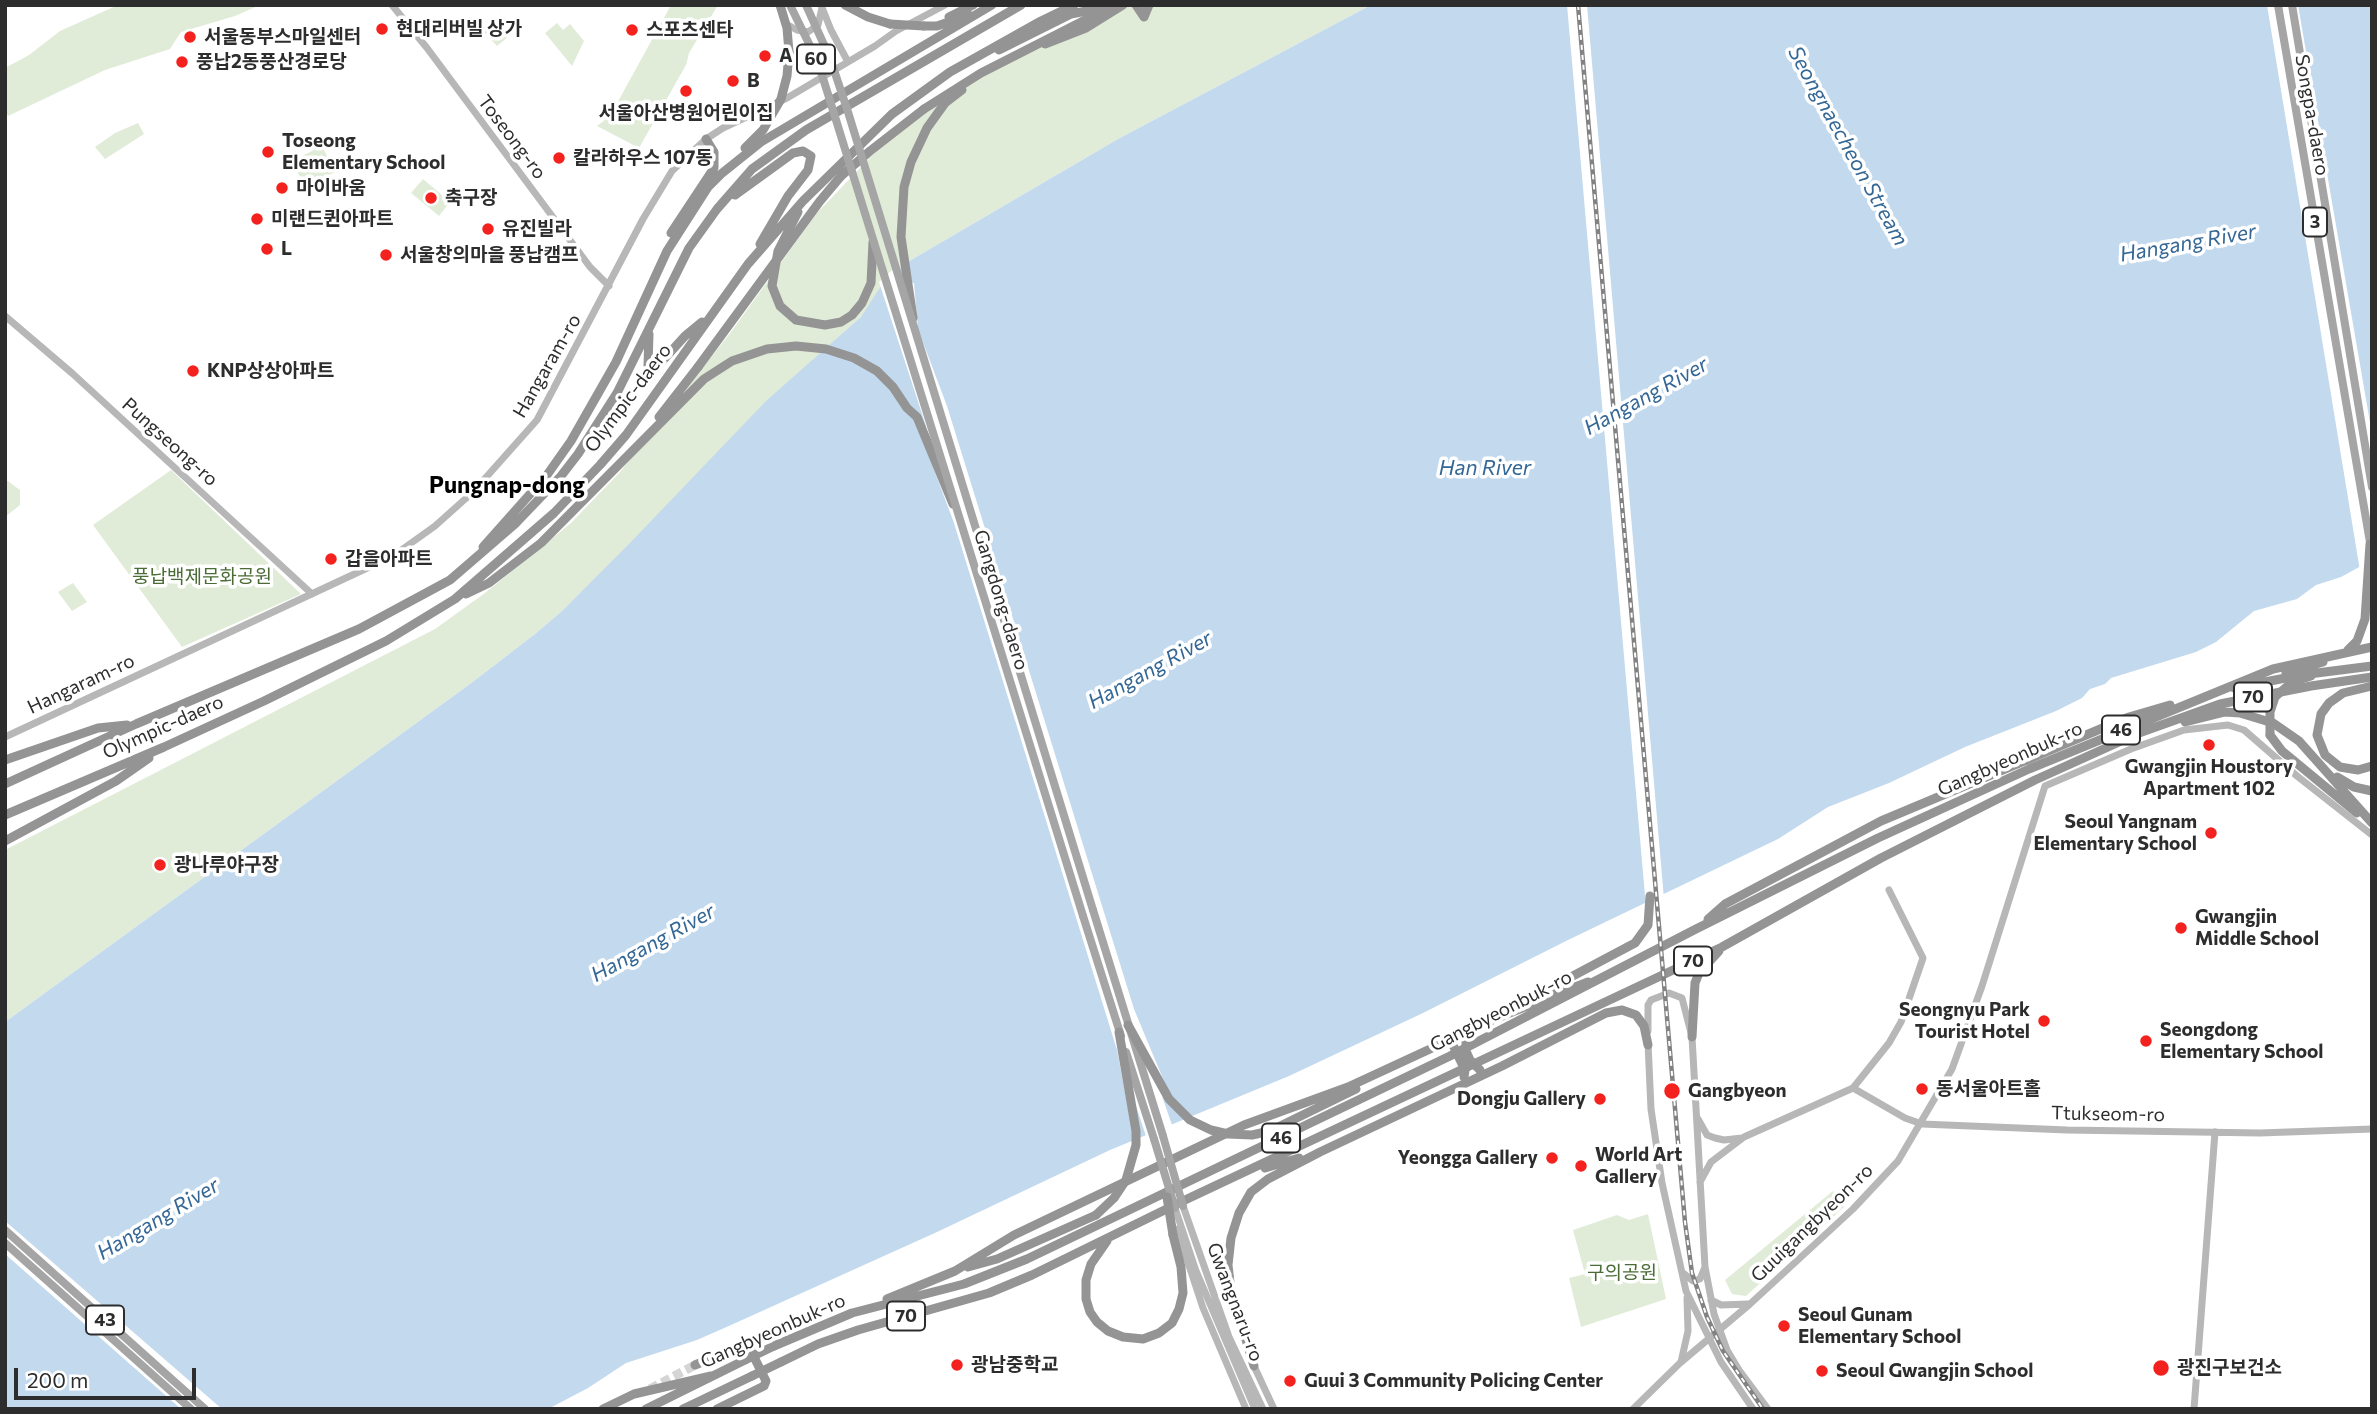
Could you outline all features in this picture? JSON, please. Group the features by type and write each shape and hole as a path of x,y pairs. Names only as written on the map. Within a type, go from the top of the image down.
{"highway":[{"path":"466,568 561,458 605,384 674,238 699,199 763,130 781,99 789,52 786,24 780,5"},
{"path":"845,5 868,17 890,24 924,26 992,5"},
{"name":"Olympic-daero","path":"5,784 136,724 359,629 434,590 466,568 516,523 578,454 617,393 689,248 717,209 752,169 779,147 1021,5"},
{"name":"Olympic-daero","path":"5,815 164,747 386,642 455,599 554,513 600,465 626,435 748,264 803,201 892,114 950,72 1074,5"},
{"path":"636,446 841,176 870,150 947,94 1036,44 1091,17 1106,5"},
{"path":"974,59 1012,45 1071,14 1117,5"},
{"path":"947,94 1040,47 1095,23 1123,5"},
{"path":"1136,5 1144,17 1149,5"},
{"path":"721,174 761,142 976,9"},
{"path":"915,330 901,237 901,202 907,174 921,138 933,118 950,98 981,78"},
{"path":"638,314 643,294 668,237 714,168 714,152 706,139"},
{"path":"717,209 786,157 803,150 811,156 808,170 788,196 748,264"},
{"path":"803,201 778,251 772,286 780,306 796,320 825,325 841,322 852,315 862,303 871,283 873,240"},
{"path":"649,329 647,362 649,368 655,369 685,336 715,311"},
{"path":"455,599 489,583 541,543 695,387 723,365 767,349 811,347 841,352 886,379 917,417 931,446 944,487 959,515"},
{"path":"2255,684 2334,658 2353,645 2367,610 2371,549"},
{"name":"Gangbyeonbuk-ro","path":"646,1409 774,1346 852,1313 964,1284 1027,1259 1450,1056 1878,838 2029,768 2273,668 2372,647"},
{"path":"2372,666 2311,676 2292,682 2275,697 2270,712 2270,735 2282,751 2372,824"},
{"path":"1696,929 1726,904 1881,821 1924,801 2129,717 2210,693 2301,675 2311,676"},
{"name":"Gangbyeonbuk-ro","path":"683,1409 818,1344 989,1293 1108,1240 1185,1200 1722,947 1881,858 2035,780 2139,733 2220,704 2372,677"},
{"path":"2372,686 2343,693 2333,699 2321,714 2317,735 2322,751 2340,766 2358,769 2372,766"},
{"path":"2139,733 2225,712 2239,713 2273,723 2299,741 2372,824"},
{"path":"5,760 98,728 136,724"},
{"path":"5,841 116,780 164,747"},
{"path":"2317,760 2345,783 2370,791"},
{"path":"955,1271 1014,1235 1175,1156 1244,1125 1348,1087 1449,1044 1635,943 1648,925 1650,896"},
{"path":"1692,1037 1695,983 1699,973 1722,947"},
{"path":"1496,1018 1616,971"},
{"path":"1606,1013 1621,994"},
{"path":"1254,1366 1231,1291 1228,1265 1231,1238 1239,1213 1251,1192 1268,1179 1320,1152 1460,1087 1484,1071 1606,1013 1622,1010 1636,1015 1644,1026 1648,1045"},
{"path":"1128,1025 1169,1099 1190,1120 1211,1130 1228,1134 1252,1135 1270,1130 1364,1086 1416,1057"},
{"path":"1473,1029 1466,1040 1466,1051 1470,1060 1484,1071"},
{"path":"852,1313 955,1271 997,1259 1096,1215 1114,1198 1126,1180 1136,1145 1119,1032"},
{"path":"1449,1044 1465,1070 1460,1087"},
{"path":"1240,1176 1320,1152"},
{"path":"1108,1240 1091,1264 1086,1280 1086,1299 1090,1312 1108,1331 1123,1337 1143,1339 1159,1333 1172,1323 1183,1293 1181,1267 1167,1197"},
{"path":"695,1365 743,1345 749,1347 761,1369 766,1381 764,1386 717,1409"},
{"name":"46","path":"603,1409 634,1394 712,1376"},
{"path":"613,1409 623,1404"}],"main road":[{"name":"Gangdong-daero","path":"790,5 818,62 1119,1032 1179,1207"},
{"name":"Gangdong-daero","path":"806,5 830,58 848,112 1128,1025 1179,1207"},
{"name":"Songpa-daero","path":"2278,5 2371,549"},
{"name":"Songpa-daero","path":"2292,5 2372,486"},
{"name":"43","path":"5,1230 205,1409"},
{"name":"43","path":"5,1243 191,1409"}],"street":[{"name":"Toseong-ro","path":"392,5 427,47 590,267 609,286"},
{"name":"Hangaram-ro","path":"5,737 393,556 435,526 473,492 537,420 643,219 672,171 706,139 723,128 786,98 945,5"},
{"path":"786,24 796,30 808,32 818,25 822,6"},
{"path":"822,6 848,62"},
{"path":"818,25 831,30"},
{"name":"Pungseong-ro","path":"5,316 73,374 312,594"},
{"name":"Guuigangbyeon-ro","path":"1633,1409 1680,1363 1750,1304 1877,1186 1898,1161 1952,1069 1982,986 2045,786 2131,749 2184,730 2228,725 2244,730 2372,835"},
{"path":"1700,1182 1711,1162 1744,1138 1804,1108 1853,1088 1895,1034 1923,958 1889,890"},
{"path":"1680,1363 1688,1331 1686,1291 1662,1183 1651,1109 1648,1045 1648,1005 1656,996 1669,993 1682,998 1692,1037 1705,1267 1712,1304 1719,1331 1738,1370 1768,1409"},
{"name":"Ttukseom-ro","path":"1853,1088 1905,1118 1922,1124 2297,1133 2372,1129"},
{"path":"1696,1115 1707,1135 1724,1140 1744,1138"},
{"path":"2194,1409 2215,1132"},
{"name":"Gwangnaru-ro","path":"1179,1207 1201,1282 1255,1409"},
{"name":"Gwangnaru-ro","path":"1179,1207 1229,1337 1263,1409"},
{"path":"1175,1232 1203,1308 1246,1409"},
{"path":"1683,1273 1693,1281 1700,1279 1705,1267"},
{"path":"1686,1291 1708,1339 1753,1409"},
{"path":"1712,1304 1750,1304"},
{"path":"1695,1310 1701,1315 1709,1313 1712,1304"},
{"path":"1254,1366 1274,1409"}],"green space":[{"path":"118,5 260,5 235,16 181,32 170,49 105,70 8,116 5,110 5,68 29,55 60,31"},
{"path":"671,5 718,5 689,53 686,65 639,148 597,126 610,116"},
{"path":"1108,5 1371,5 1118,139 906,263 861,317 562,611 535,634 5,1022 5,850 435,629 485,593 571,523 620,472 731,332 816,214 888,139 925,109"},
{"path":"500,15 510,26 503,32 508,37 497,46 483,31"},
{"path":"557,23 563,30 570,24 584,41 572,66 545,33"},
{"path":"138,123 144,134 105,159 95,147 115,133"},
{"path":"322,146 335,172 305,187 294,160"},
{"name":"축구장","path":"423,179 450,202 439,216 411,193"},
{"name":"풍납백제문화공원","path":"171,470 301,594 182,647 93,525"},
{"path":"5,479 20,490 20,505 5,517"},
{"path":"73,583 87,602 72,611 58,592"},
{"path":"1833,1191 1844,1207 1746,1296 1732,1294 1725,1280"},
{"name":"구의공원","path":"1648,1214 1666,1299 1581,1327 1569,1278 1585,1274 1573,1230 1617,1215 1629,1220"}],"water":[{"name":"Han River","path":"1371,5 2372,5 2372,560 2341,577 2316,585 2297,599 2254,611 2216,642 2196,652 2111,678 2105,684 2090,689 2082,698 2056,711 1965,747 1889,783 1828,807 1778,839 1289,1076 1110,1150 937,1232 697,1340 626,1363 588,1388 548,1409 5,1409 5,1022 535,634 630,543 766,401 861,317 881,286 906,263 1118,139"}],"pier":[{"path":"1567,5 1587,5 1664,899 1646,907"},
{"path":"2267,5 2298,5 2372,434 2372,564 2360,571"},
{"path":"898,265 903,280 914,283 918,329 947,406 1134,1009 1166,1086 1186,1122 1162,1096 1173,1128 1147,1139 1136,1106 1132,1129 1117,1050 954,523 921,435 926,426 879,282"},
{"path":"5,1221 222,1409 181,1409 5,1254"}],"tunnel":[{"path":"650,1389 695,1365"}],"railway":[{"path":"1578,5 1685,1222 1692,1273 1707,1317 1723,1351 1763,1409"}],"place":[{"name":"현대리버빌 상가","path":"382,29"},
{"name":"스포츠센타","path":"632,30"},
{"name":"서울동부스마일센터","path":"190,37"},
{"name":"A","path":"765,56"},
{"name":"풍납2동풍산경로당","path":"182,62"},
{"name":"B","path":"733,81"},
{"name":"서울아산병원어린이집","path":"686,91"},
{"name":"Toseong Elementary School","path":"268,152"},
{"name":"칼라하우스 107동","path":"559,158"},
{"name":"마이바움","path":"282,188"},
{"name":"축구장","path":"431,198"},
{"name":"미랜드퀸아파트","path":"257,219"},
{"name":"유진빌라","path":"488,229"},
{"name":"L","path":"267,249"},
{"name":"서울창의마을 풍납캠프","path":"386,255"},
{"name":"KNP상상아파트","path":"193,371"},
{"name":"갑을아파트","path":"331,559"},
{"name":"Gwangjin Houstory Apartment 102","path":"2209,745"},
{"name":"Seoul Yangnam Elementary School","path":"2211,833"},
{"name":"광나루야구장","path":"160,865"},
{"name":"Gwangjin Middle School","path":"2181,928"},
{"name":"Seongnyu Park Tourist Hotel","path":"2044,1021"},
{"name":"Seongdong Elementary School","path":"2146,1041"},
{"name":"동서울아트홀","path":"1922,1089"},
{"name":"Gangbyeon","path":"1672,1091"},
{"name":"Dongju Gallery","path":"1600,1099"},
{"name":"Yeongga Gallery","path":"1552,1158"},
{"name":"World Art Gallery","path":"1581,1166"},
{"name":"Seoul Gunam Elementary School","path":"1784,1326"},
{"name":"광남중학교","path":"957,1365"},
{"name":"광진구보건소","path":"2161,1368"},
{"name":"Seoul Gwangjin School","path":"1822,1371"},
{"name":"Guui 3 Community Policing Center","path":"1290,1381"}],"district":[{"name":"Pungnap-dong","path":"507,485"}],"water label":[{"name":"Seongnaecheon Stream","path":"1848,146"},
{"name":"Hangang River","path":"2188,243"},
{"name":"Hangang River","path":"1646,396"},
{"name":"Hangang River","path":"1150,670"},
{"name":"Hangang River","path":"653,943"},
{"name":"Hangang River","path":"158,1219"}]}
